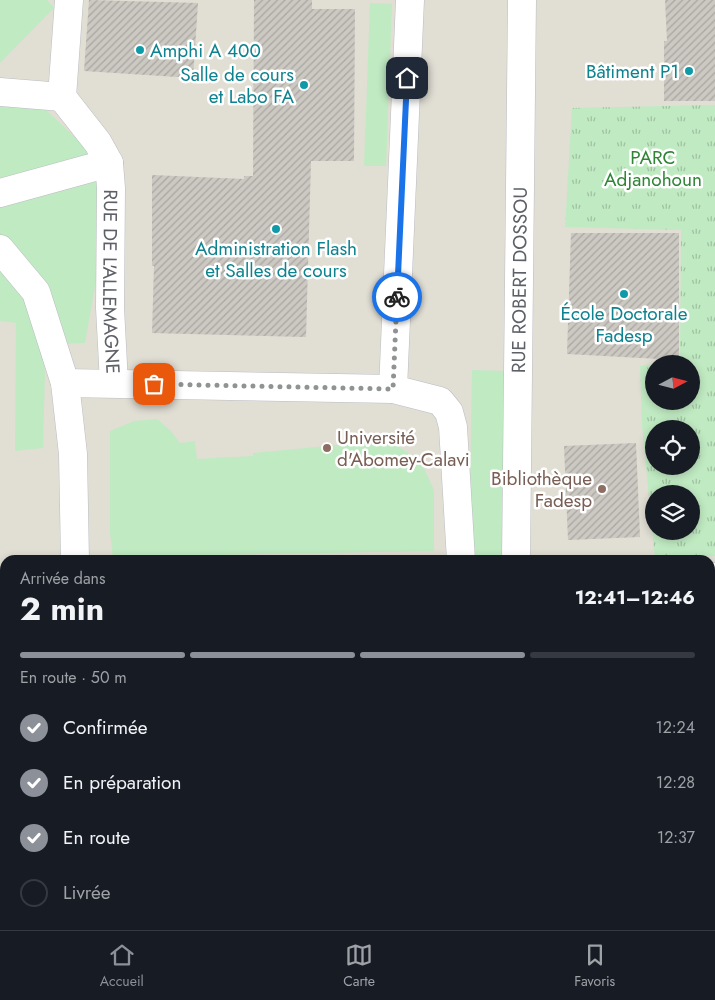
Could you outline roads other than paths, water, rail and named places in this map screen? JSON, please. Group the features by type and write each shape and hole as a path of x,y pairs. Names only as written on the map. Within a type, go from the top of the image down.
{"lane":[{"path":"0,92 62,97 68,0"},
{"path":"393,389 410,0"},
{"name":"RUE ROBERT DOSSOU","path":"516,555 522,0"},
{"name":"RUE DE L'ALLEMAGNE","path":"62,97 98,143 109,163 111,188 110,308 114,383 393,389 440,401 449,412 453,427 461,555"},
{"path":"0,193 109,163"},
{"path":"0,250 36,292 65,383 72,454 75,555"},
{"path":"65,383 114,383"}],"place":[{"name":"Amphi A 400","path":"140,50"},
{"name":"Bâtiment P1","path":"689,71"},
{"name":"Salle de cours et Labo FA","path":"304,85"},
{"name":"Administration Flash et Salles de cours","path":"276,229"},
{"name":"École Doctorale Fadesp","path":"624,294"},
{"name":"Université d'Abomey-Calavi","path":"327,448"},
{"name":"Bibliothèque Fadesp","path":"602,489"}],"park label":[{"name":"PARC Adjanohoun","path":"653,168"}]}
